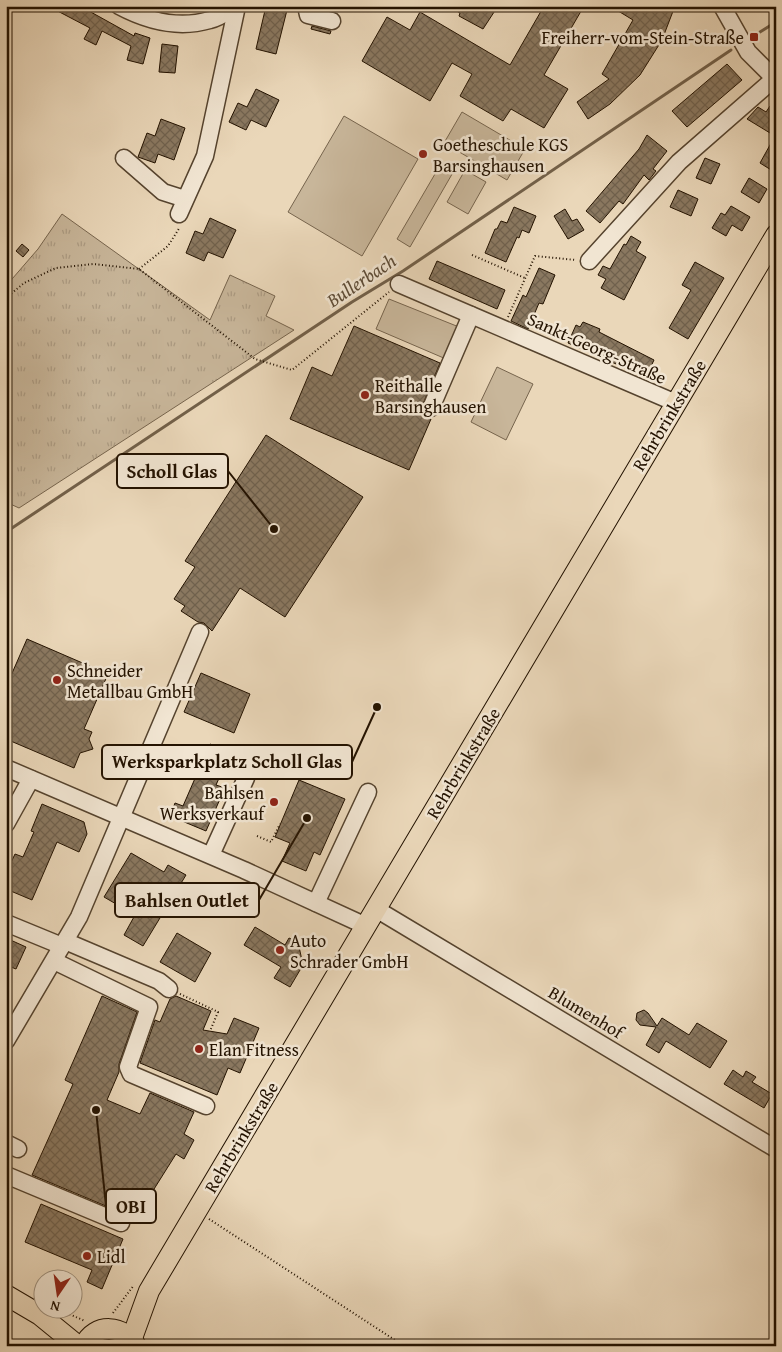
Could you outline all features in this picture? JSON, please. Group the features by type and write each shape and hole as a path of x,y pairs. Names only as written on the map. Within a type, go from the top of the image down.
{"main road":[{"name":"Rehrbrinkstraße","path":"128,1338 149,1291 776,235"},
{"path":"6,1295 40,1315 84,1336 108,1328 128,1338"}],"street":[{"path":"119,6 156,21 183,24 211,20 237,6"},
{"path":"124,158 182,206 205,156 237,6"},
{"path":"306,6 308,15 332,21"},
{"path":"589,261 679,162 775,80 748,52 722,6"},
{"name":"Sankt-Georg-Straße","path":"399,284 676,404"},
{"path":"431,408 471,315"},
{"path":"6,1042 79,917 200,632"},
{"path":"6,768 211,856 366,926"},
{"path":"211,856 246,778"},
{"path":"8,817 31,779"},
{"path":"316,903 368,792"},
{"name":"Blumenhof","path":"376,909 776,1149"},
{"path":"6,923 159,981 169,989"},
{"path":"54,962 149,1006 128,1067 131,1074 206,1106"},
{"path":"6,1175 121,1223"}],"path":[{"path":"139,269 168,246 175,237 180,229 182,206"},
{"path":"472,255 525,278"},
{"name":"Sankt-Georg-Straße","path":"503,328 535,256 589,261"},
{"path":"6,298 24,283 56,268 93,264 139,269 255,359 292,370 399,284"},
{"path":"258,836 271,842 280,824"},
{"path":"169,989 218,1012 210,1031"},
{"path":"197,1210 404,1346"},
{"path":"69,1320 84,1336"}],"green space":[{"path":"462,112 525,149 507,180 444,143"},
{"path":"344,116 418,159 362,256 288,212"},
{"path":"442,162 455,169 410,247 397,239"},
{"path":"465,170 486,182 468,214 447,202"},
{"path":"62,214 210,320 230,275 275,296 266,316 294,330 19,508 6,502 6,286 38,249"},
{"path":"389,299 459,327 446,359 376,329"},
{"path":"497,367 533,384 506,440 471,422"}],"building":[{"path":"48,6 80,6 134,36 135,33 150,38 143,64 127,60 131,46 102,31 96,45 84,39 90,28"},
{"path":"266,6 288,6 276,54 256,49"},
{"path":"318,6 337,6 336,12"},
{"path":"448,6 498,6 483,29 459,16 460,13"},
{"path":"544,6 584,6 544,75 568,89 544,128 511,109 503,121 460,96 472,74 452,63 430,101 362,61 387,17 410,30 420,12 510,65"},
{"path":"610,6 675,6 662,40 640,75 610,104 588,119 577,102 609,79 602,74 633,20"},
{"path":"312,26 331,31 330,34 311,29"},
{"path":"162,44 178,46 175,73 159,72"},
{"path":"727,64 742,80 687,127 672,111"},
{"path":"256,89 279,100 266,127 251,120 246,130 229,122 238,103 247,107"},
{"path":"770,106 776,110 776,173 760,163 775,136 747,119 758,107 766,112"},
{"path":"161,119 185,128 174,160 158,154 155,163 138,157 147,133 155,136"},
{"path":"647,135 667,151 653,169 656,171 649,180 644,175 623,204 619,201 600,223 586,211 639,149"},
{"path":"705,158 720,164 711,184 696,178"},
{"path":"749,178 767,189 759,203 741,192"},
{"path":"678,190 698,199 691,216 670,207"},
{"path":"731,206 750,217 742,231 732,225 726,236 712,228 721,213 725,215"},
{"path":"514,207 536,216 529,233 522,230 519,238 517,237 506,262 485,253 495,229 497,229 501,221 507,223"},
{"path":"565,209 572,221 577,219 584,230 568,239 554,216"},
{"path":"210,218 236,230 223,258 208,252 204,261 186,253 195,231 203,234"},
{"path":"631,236 641,242 636,251 646,257 624,300 601,288 606,279 598,275 603,266 610,269 624,244 626,245"},
{"path":"22,244 29,250 23,257 16,251"},
{"path":"437,261 505,290 497,309 429,279"},
{"path":"695,262 724,278 688,339 669,328 691,290 682,285"},
{"path":"539,268 555,275 543,304 539,303 528,329 511,321 523,295 526,297"},
{"path":"583,322 600,329 599,332 654,360 646,377 568,343 576,325 580,327"},
{"name":"Reithalle Barsinghausen","path":"354,326 440,363 421,409 422,415 431,419 409,470 290,419 312,367 332,376"},
{"path":"266,435 363,497 285,617 240,588 212,631 204,623 198,622 181,611 185,606 174,599 195,567 185,561"},
{"name":"Schneider Metallbau GmbH","path":"27,639 108,674 84,729 92,732 89,739 93,749 80,753 74,768 6,739 6,687"},
{"path":"201,673 250,694 234,733 184,712"},
{"path":"210,744 236,755 230,769 224,767 216,785 228,789 223,801 220,799 206,831 170,816 175,803 183,806"},
{"path":"299,780 345,799 320,855 314,852 306,871 282,861 290,843 275,837"},
{"path":"42,804 84,822 87,834 79,852 57,842 32,900 6,889 6,873 15,854 23,857 34,832 31,831"},
{"path":"131,853 164,872 168,865 186,875 143,946 124,935 135,915 104,897"},
{"path":"255,927 285,945 289,938 298,942 303,965 290,987 274,978 281,967 244,945"},
{"path":"177,933 211,953 195,982 160,962"},
{"path":"6,938 26,947 16,969 6,965"},
{"path":"102,996 137,1012 119,1064 119,1072 107,1100 140,1114 150,1093 194,1112 184,1134 194,1140 184,1159 176,1154 134,1221 125,1214 32,1175 73,1084 65,1080"},
{"name":"Elan Fitness","path":"176,996 211,1011 203,1030 227,1034 234,1018 259,1028 240,1073 228,1068 217,1095 140,1063 155,1020 160,1022 170,999"},
{"path":"644,1010 657,1026 662,1018 689,1035 697,1023 727,1041 710,1068 666,1041 659,1053 646,1045 656,1027 640,1025 636,1020 637,1013"},
{"path":"733,1070 743,1077 746,1071 756,1077 752,1082 772,1094 764,1108 724,1084"},
{"name":"Lidl","path":"41,1204 123,1239 102,1289 87,1282 92,1270 25,1242"}],"waterway":[{"name":"Bullerbach","path":"760,32 776,22"},
{"name":"Bullerbach","path":"6,532 352,302 403,271 731,50"}],"place":[{"name":"Freiherr-vom-Stein-Straße","path":"754,37"},
{"name":"Goetheschule KGS Barsinghausen","path":"423,154"},
{"name":"Reithalle Barsinghausen","path":"365,395"},
{"name":"Scholl Glas","path":"274,529"},
{"name":"Schneider Metallbau GmbH","path":"57,680"},
{"name":"Werksparkplatz Scholl Glas","path":"377,707"},
{"name":"Bahlsen Werksverkauf","path":"274,802"},
{"name":"Bahlsen Outlet","path":"307,818"},
{"name":"Auto Schrader GmbH","path":"280,950"},
{"name":"Elan Fitness","path":"199,1049"},
{"name":"OBI","path":"96,1110"},
{"name":"Lidl","path":"87,1256"}]}
